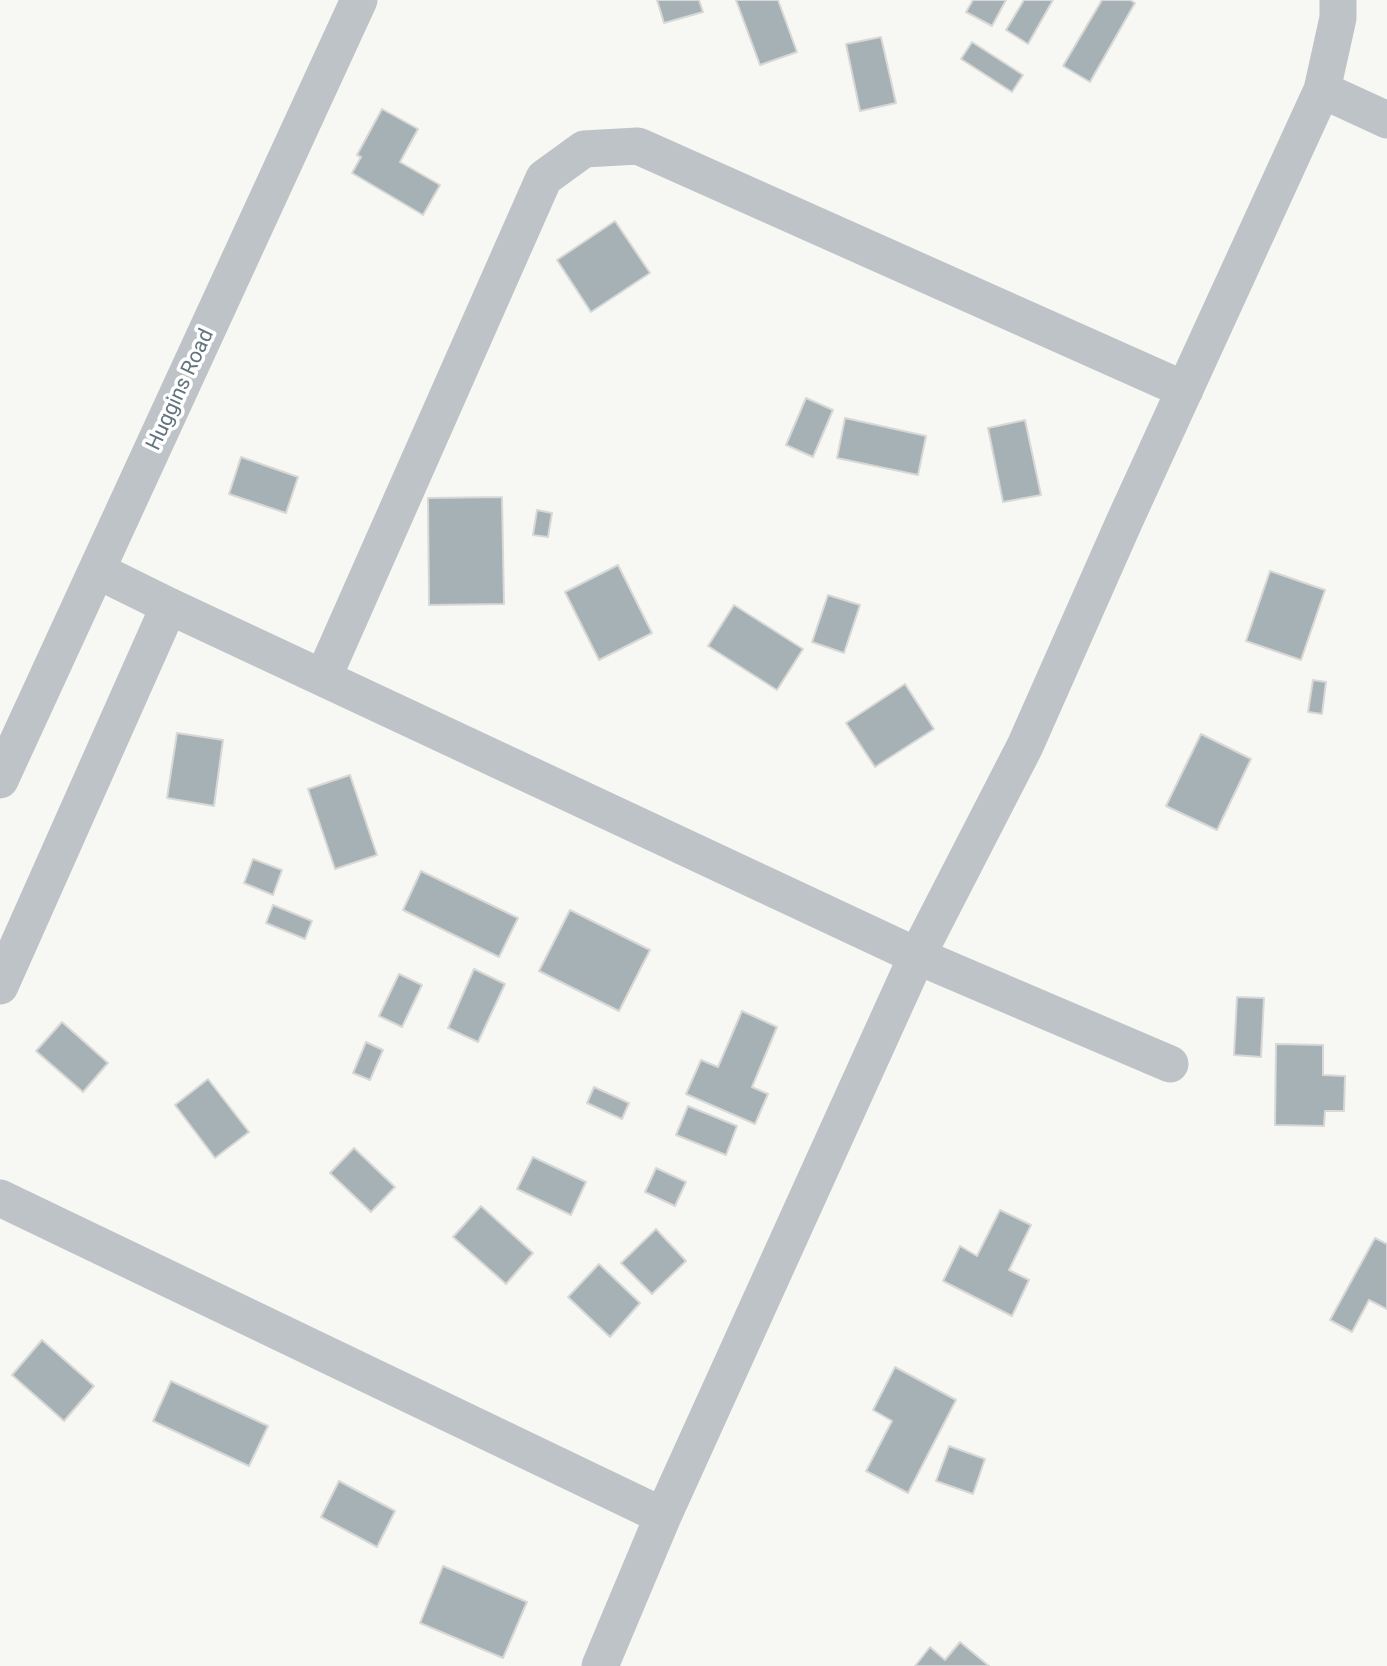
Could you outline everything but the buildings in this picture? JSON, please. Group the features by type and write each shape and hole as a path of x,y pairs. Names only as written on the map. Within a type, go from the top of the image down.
{"street":[{"name":"Huggins Road","path":"0,780 359,0"},
{"path":"600,1666 663,1516 917,956 1025,746 1322,90 1342,6"},
{"path":"1322,90 1387,120"},
{"path":"323,678 544,178 584,149 638,146 1185,390"},
{"path":"98,570 169,606 917,956 1170,1064"},
{"path":"0,986 169,606"},
{"path":"0,1198 663,1516"}]}
